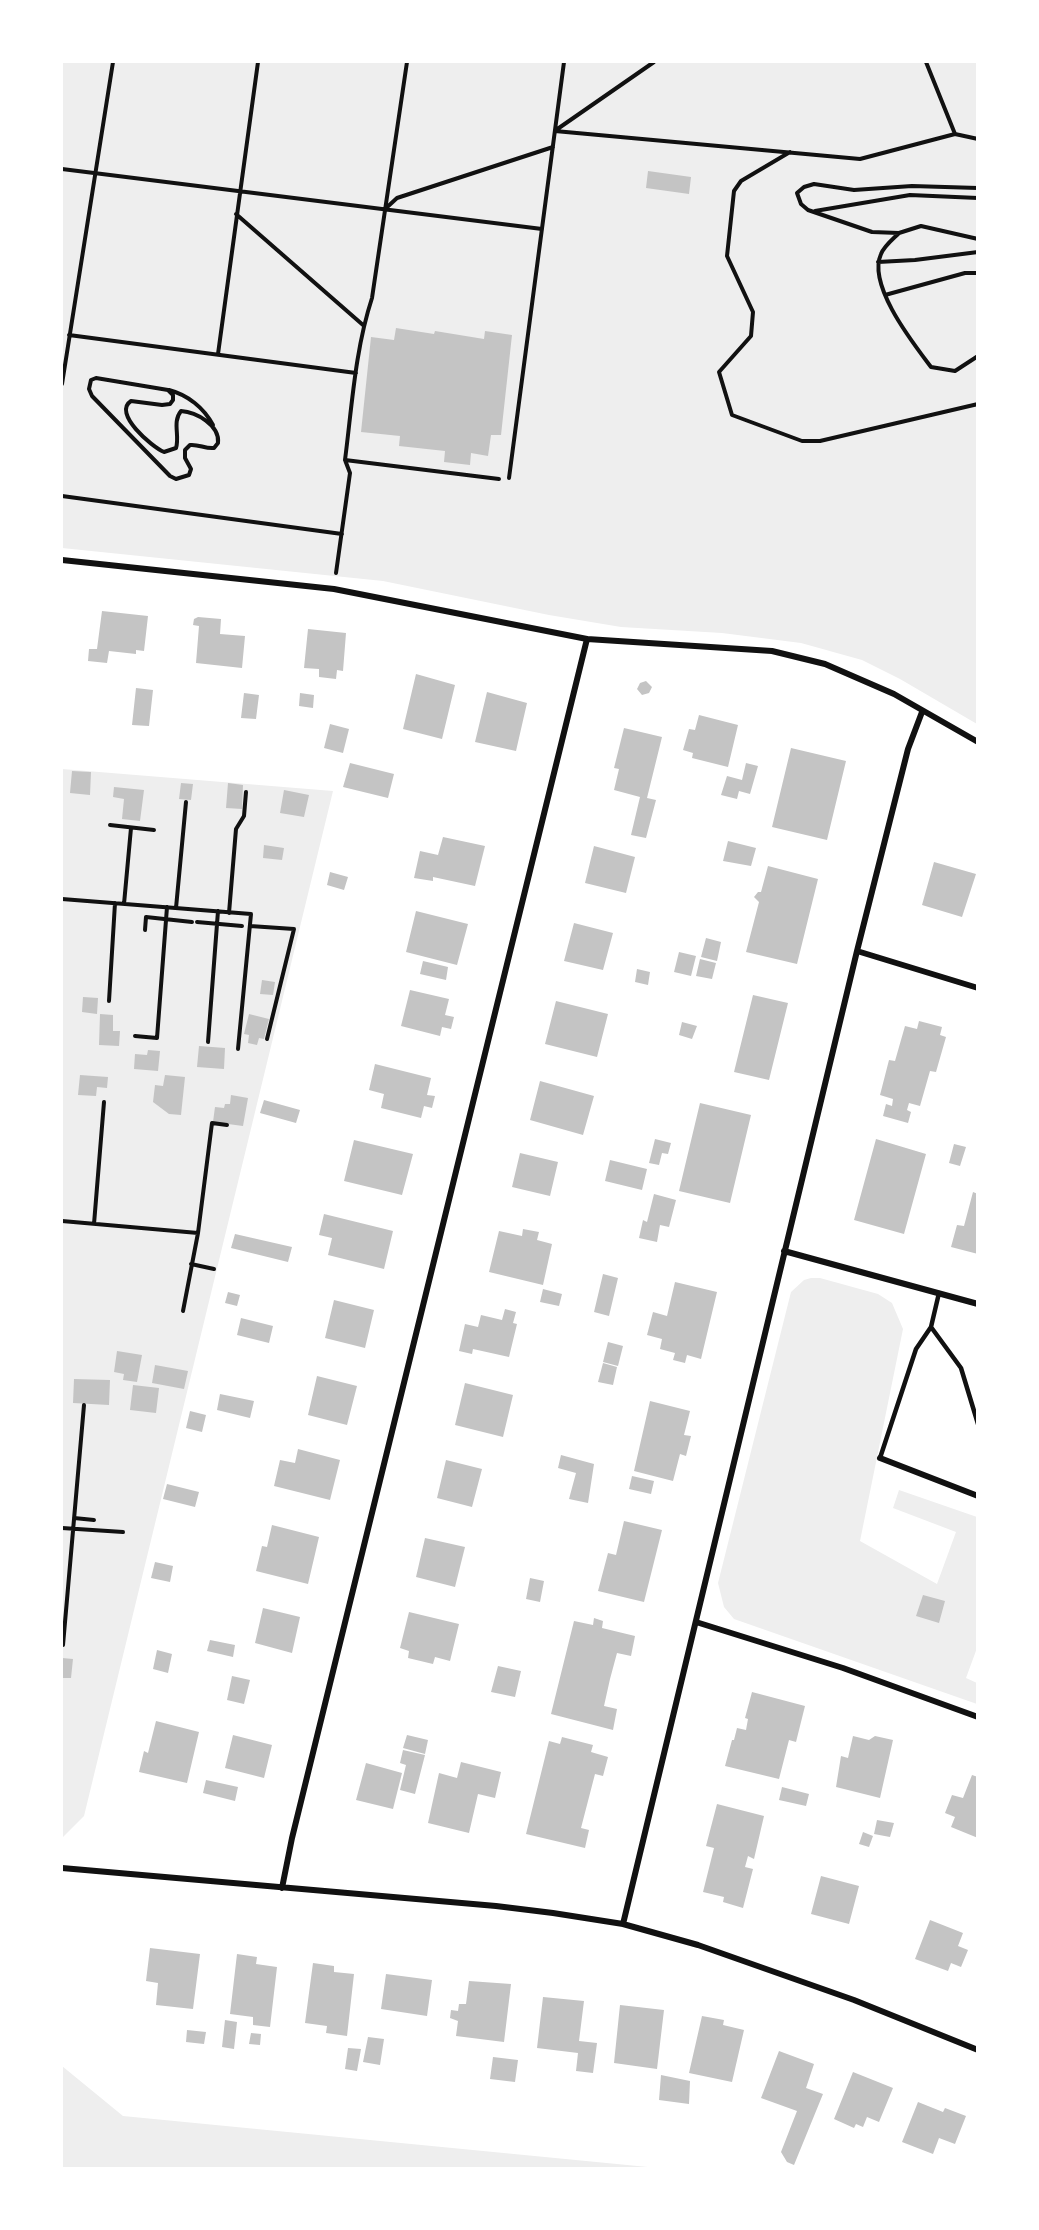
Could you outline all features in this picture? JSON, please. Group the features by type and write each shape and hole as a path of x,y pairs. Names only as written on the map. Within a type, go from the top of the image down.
{"street":[{"path":"62,560 334,589 587,639 772,651 825,664 894,694 978,742"},
{"path":"282,1888 292,1838 587,639"},
{"path":"623,1924 857,951 902,771 922,712"},
{"path":"857,951 978,988"},
{"path":"784,1251 978,1304"},
{"path":"880,1458 978,1496"},
{"path":"696,1622 843,1668 978,1717"},
{"path":"62,1868 508,1908 623,1924 742,1959 854,2000 978,2050"}],"lane":[{"path":"880,1458 915,1349 931,1327 939,1293"},
{"path":"931,1327 961,1368 978,1424"}],"path":[{"path":"62,384 113,62"},
{"path":"218,354 258,62"},
{"path":"334,589 350,473 345,460 356,373 363,325 372,298 407,62"},
{"path":"509,478 564,62"},
{"path":"555,130 654,62"},
{"path":"926,62 955,134"},
{"path":"555,130 860,159 955,134 978,139"},
{"path":"384,210 397,198 553,147"},
{"path":"790,152 741,181 734,191 727,256 753,312 751,336 719,372 732,415 802,441 820,441 978,404"},
{"path":"62,169 542,229"},
{"path":"978,188 912,186 854,190 817,185 804,187 797,193 801,204 814,212 872,232 899,233 921,226 978,239"},
{"path":"814,212 910,195 978,198"},
{"path":"236,214 363,325"},
{"path":"899,233 881,252 878,262 879,279 888,301 912,341 931,367 955,371 978,356"},
{"path":"878,262 978,252"},
{"path":"885,295 965,273 978,273"},
{"path":"69,335 356,373"},
{"path":"96,378 168,390 181,394 204,411 216,431 218,443 208,448 196,444 185,450 185,458 191,469 189,475 176,479 170,476 98,404 89,388 91,380 96,378"},
{"path":"168,390 173,395 170,404 131,401 124,408 125,415 148,443 164,452 176,448 178,443 177,418 181,411 199,416 216,431"},
{"path":"345,460 499,479"},
{"path":"62,495 342,534"},
{"path":"229,913 236,829 244,816 246,792"},
{"path":"176,908 186,802"},
{"path":"110,825 154,830"},
{"path":"124,904 131,828"},
{"path":"62,899 250,914 238,1049"},
{"path":"109,1001 116,903"},
{"path":"135,1036 157,1038 167,908"},
{"path":"208,1042 218,912"},
{"path":"146,930 146,918 242,926"},
{"path":"250,926 294,929 267,1039"},
{"path":"94,1224 104,1102"},
{"path":"183,1311 198,1233 212,1123 227,1125"},
{"path":"62,1221 198,1233"},
{"path":"191,1264 214,1269"},
{"path":"63,1645 84,1405"},
{"path":"74,1518 94,1520"},
{"path":"62,1528 123,1532"}],"shaded area":[{"path":"62,62 977,62 977,724 900,679 862,660 801,643 722,633 621,627 549,615 383,581 62,548"},
{"path":"62,769 333,791 84,1816 62,1838"},
{"path":"820,1278 878,1294 892,1303 903,1329 860,1541 937,1584 956,1532 893,1508 899,1490 977,1517 977,1648 966,1678 977,1683 977,1704 734,1619 724,1607 718,1583 791,1292 804,1280"},
{"path":"62,2066 123,2116 658,2168 62,2168"}],"building":[{"path":"648,171 691,177 689,194 646,188"},
{"path":"396,328 434,334 435,331 484,339 485,331 512,335 501,435 491,435 488,456 471,453 470,465 444,462 445,451 399,446 400,436 361,432 371,337 394,340"},
{"path":"102,611 148,616 144,651 136,650 136,654 109,651 107,663 88,661 89,649 97,649"},
{"path":"198,617 221,619 220,634 245,636 242,668 196,663 199,626 193,625 194,619"},
{"path":"308,629 346,633 343,671 337,670 336,679 319,677 319,669 304,668"},
{"path":"416,674 455,685 442,739 403,729"},
{"path":"646,681 652,687 649,693 642,695 637,689 640,683"},
{"path":"136,688 153,690 149,726 132,725"},
{"path":"487,692 527,703 516,751 475,742"},
{"path":"244,693 259,695 256,719 241,718"},
{"path":"300,693 314,695 313,708 299,706"},
{"path":"699,715 738,725 728,767 692,758 693,753 683,750 689,729 695,730"},
{"path":"330,724 349,729 343,753 324,748"},
{"path":"624,728 662,737 647,798 656,800 646,838 631,835 640,797 614,790 619,769 614,768"},
{"path":"791,748 846,761 827,840 772,827"},
{"path":"350,763 394,774 388,798 343,787"},
{"path":"746,763 758,766 750,794 739,791 737,799 721,795 727,776 742,780"},
{"path":"72,771 91,772 90,795 70,793"},
{"path":"181,783 193,784 191,800 179,799"},
{"path":"228,783 243,785 242,809 226,808"},
{"path":"114,787 144,790 140,821 122,819 124,799 113,797"},
{"path":"284,790 309,795 304,817 280,813"},
{"path":"443,837 485,846 475,886 433,877 433,881 414,878 420,851 438,855"},
{"path":"728,841 756,848 751,866 723,861"},
{"path":"264,845 284,848 282,860 263,858"},
{"path":"594,846 635,857 626,893 585,883"},
{"path":"934,862 976,874 962,917 922,905"},
{"path":"768,866 818,879 797,964 746,952 759,902 754,897 761,892"},
{"path":"330,872 348,877 344,890 327,885"},
{"path":"416,911 468,924 457,965 406,952"},
{"path":"574,923 613,933 603,970 564,961"},
{"path":"706,938 721,942 717,961 701,957"},
{"path":"679,952 696,956 691,976 674,972"},
{"path":"700,959 716,963 712,979 696,976"},
{"path":"423,961 448,967 446,980 420,974"},
{"path":"637,969 650,972 648,985 635,982"},
{"path":"262,980 275,982 273,995 260,994"},
{"path":"410,990 449,999 445,1015 454,1017 451,1029 442,1027 440,1036 401,1026"},
{"path":"753,995 788,1003 769,1080 734,1072"},
{"path":"83,997 98,998 97,1014 82,1012"},
{"path":"556,1001 608,1014 597,1057 545,1044"},
{"path":"100,1014 113,1015 113,1031 120,1031 119,1046 99,1045"},
{"path":"249,1014 269,1019 264,1039 259,1038 257,1045 248,1043 249,1035 244,1034"},
{"path":"919,1021 942,1027 940,1035 946,1037 936,1072 930,1071 920,1106 909,1103 907,1110 911,1112 908,1123 883,1116 886,1104 892,1106 893,1099 880,1095 889,1060 895,1061 905,1026 917,1029"},
{"path":"682,1022 697,1026 692,1039 679,1035"},
{"path":"199,1046 225,1048 224,1069 197,1067"},
{"path":"148,1050 160,1051 158,1071 134,1069 135,1054 147,1055"},
{"path":"375,1064 431,1078 427,1095 435,1096 432,1108 424,1106 421,1118 381,1108 384,1094 369,1090"},
{"path":"80,1075 108,1077 107,1088 97,1087 96,1096 78,1095"},
{"path":"165,1075 185,1077 181,1115 169,1114 153,1102 155,1085 163,1086"},
{"path":"540,1081 594,1096 583,1135 530,1120"},
{"path":"231,1095 248,1098 243,1126 213,1122 215,1107 224,1108 225,1104 230,1104"},
{"path":"264,1100 300,1110 296,1123 260,1113"},
{"path":"700,1103 751,1115 730,1203 679,1191"},
{"path":"655,1139 671,1143 668,1154 662,1153 659,1165 649,1163"},
{"path":"876,1139 926,1154 904,1234 854,1220"},
{"path":"354,1140 413,1154 402,1195 344,1181"},
{"path":"954,1144 966,1147 960,1166 949,1163"},
{"path":"520,1153 558,1162 550,1196 512,1187"},
{"path":"610,1160 647,1169 642,1190 605,1181"},
{"path":"973,1192 978,1194 978,1254 951,1247 957,1225 964,1226"},
{"path":"654,1194 676,1200 669,1227 660,1225 657,1242 639,1238 643,1220 647,1222"},
{"path":"324,1214 393,1231 384,1269 328,1255 332,1238 319,1235"},
{"path":"523,1229 539,1232 537,1240 552,1244 543,1285 489,1272 499,1231 522,1236"},
{"path":"235,1234 292,1247 288,1262 231,1248"},
{"path":"603,1274 618,1278 609,1316 594,1312"},
{"path":"675,1282 717,1292 701,1359 687,1355 685,1363 673,1360 675,1353 660,1349 662,1339 647,1335 653,1312 667,1316"},
{"path":"543,1289 562,1294 559,1306 540,1302"},
{"path":"228,1292 240,1295 237,1306 225,1303"},
{"path":"334,1300 374,1310 365,1348 325,1338"},
{"path":"505,1309 516,1312 513,1323 517,1324 509,1357 473,1349 472,1354 459,1351 465,1324 478,1327 481,1315 502,1320"},
{"path":"241,1318 273,1326 269,1343 237,1335"},
{"path":"608,1342 623,1346 618,1366 603,1362"},
{"path":"117,1351 142,1355 137,1382 123,1380 124,1374 114,1372"},
{"path":"603,1363 617,1367 613,1385 598,1382"},
{"path":"155,1365 188,1371 184,1389 152,1383"},
{"path":"317,1376 357,1386 347,1425 308,1415"},
{"path":"74,1379 110,1380 109,1405 73,1403"},
{"path":"465,1383 513,1395 503,1437 455,1425"},
{"path":"133,1385 159,1388 156,1413 130,1410"},
{"path":"220,1394 254,1401 250,1418 217,1410"},
{"path":"650,1401 690,1411 684,1435 691,1436 686,1456 680,1454 673,1481 634,1471"},
{"path":"190,1411 206,1415 202,1432 186,1428"},
{"path":"298,1449 340,1460 330,1500 274,1486 280,1460 295,1463"},
{"path":"561,1455 594,1464 588,1503 569,1499 576,1473 558,1468"},
{"path":"446,1460 482,1469 472,1507 437,1498"},
{"path":"632,1476 654,1481 651,1494 629,1489"},
{"path":"167,1484 199,1492 195,1507 163,1499"},
{"path":"624,1521 662,1530 644,1602 598,1591 608,1553 616,1555"},
{"path":"272,1525 319,1537 308,1584 256,1571 262,1546 267,1547"},
{"path":"425,1538 465,1547 455,1587 416,1577"},
{"path":"155,1562 173,1566 170,1582 151,1578"},
{"path":"530,1578 544,1581 540,1602 526,1599"},
{"path":"923,1595 945,1601 939,1623 916,1616"},
{"path":"263,1608 300,1617 292,1653 255,1643"},
{"path":"409,1612 459,1624 450,1661 435,1657 433,1664 408,1658 409,1651 400,1648"},
{"path":"594,1618 603,1621 602,1628 635,1636 631,1656 617,1653 610,1679 604,1706 617,1709 613,1730 551,1714 574,1621 593,1625"},
{"path":"210,1640 235,1645 233,1657 207,1651"},
{"path":"157,1650 172,1654 168,1673 153,1669"},
{"path":"62,1658 73,1659 71,1678 62,1678"},
{"path":"498,1666 521,1671 515,1697 491,1692"},
{"path":"232,1676 250,1680 244,1704 227,1700"},
{"path":"752,1692 805,1706 796,1742 789,1740 779,1779 725,1766 737,1728 746,1730 748,1719 745,1718"},
{"path":"156,1721 199,1732 187,1783 139,1772 144,1751 148,1753"},
{"path":"233,1735 272,1745 264,1778 225,1768"},
{"path":"407,1735 428,1740 425,1754 403,1748"},
{"path":"853,1736 869,1740 875,1736 893,1740 880,1798 836,1787 841,1756 848,1758"},
{"path":"562,1737 593,1745 591,1752 608,1757 603,1776 595,1774 581,1828 589,1830 585,1848 526,1834 549,1741 560,1744"},
{"path":"403,1750 425,1755 415,1794 400,1790 406,1765 400,1763"},
{"path":"461,1762 501,1772 495,1798 478,1794 469,1833 428,1823 439,1773 457,1778"},
{"path":"366,1763 402,1773 393,1809 356,1800"},
{"path":"972,1775 978,1777 978,1838 951,1827 955,1817 945,1813 952,1795 963,1798"},
{"path":"206,1780 238,1787 235,1801 203,1793"},
{"path":"782,1787 809,1794 806,1806 779,1800"},
{"path":"717,1804 764,1816 754,1859 748,1856 745,1867 753,1869 743,1908 723,1902 724,1897 703,1892 714,1848 706,1846"},
{"path":"877,1820 894,1823 890,1837 874,1834"},
{"path":"863,1832 873,1836 869,1847 859,1844"},
{"path":"821,1876 859,1886 849,1924 811,1914"},
{"path":"930,1920 963,1933 958,1946 968,1950 961,1967 951,1963 948,1971 915,1959"},
{"path":"150,1948 200,1954 193,2009 156,2005 158,1983 146,1981"},
{"path":"237,1954 257,1957 256,1964 277,1967 270,2027 253,2025 253,2017 230,2014"},
{"path":"313,1963 334,1966 334,1972 354,1974 347,2036 326,2033 327,2026 305,2023"},
{"path":"386,1974 432,1980 427,2016 381,2009"},
{"path":"469,1981 511,1984 504,2042 456,2036 458,2021 450,2018 451,2010 458,2011 459,2004 466,2004"},
{"path":"543,1997 584,2001 579,2041 597,2043 593,2073 576,2071 578,2053 537,2048"},
{"path":"620,2005 664,2010 657,2069 614,2063"},
{"path":"702,2016 724,2020 723,2025 744,2030 732,2082 689,2073"},
{"path":"225,2020 237,2022 234,2049 222,2047"},
{"path":"187,2030 206,2032 204,2044 186,2042"},
{"path":"251,2033 261,2034 260,2045 249,2044"},
{"path":"368,2037 384,2039 380,2065 363,2062"},
{"path":"348,2048 361,2049 357,2071 345,2069"},
{"path":"779,2051 814,2064 806,2088 823,2094 794,2165 787,2162 781,2152 797,2111 761,2098"},
{"path":"493,2057 518,2060 515,2082 490,2079"},
{"path":"853,2072 893,2088 879,2122 867,2117 863,2127 856,2124 854,2128 834,2119"},
{"path":"661,2075 690,2081 689,2104 659,2100"},
{"path":"918,2102 943,2112 945,2108 966,2116 955,2144 939,2138 933,2154 902,2142"}]}
